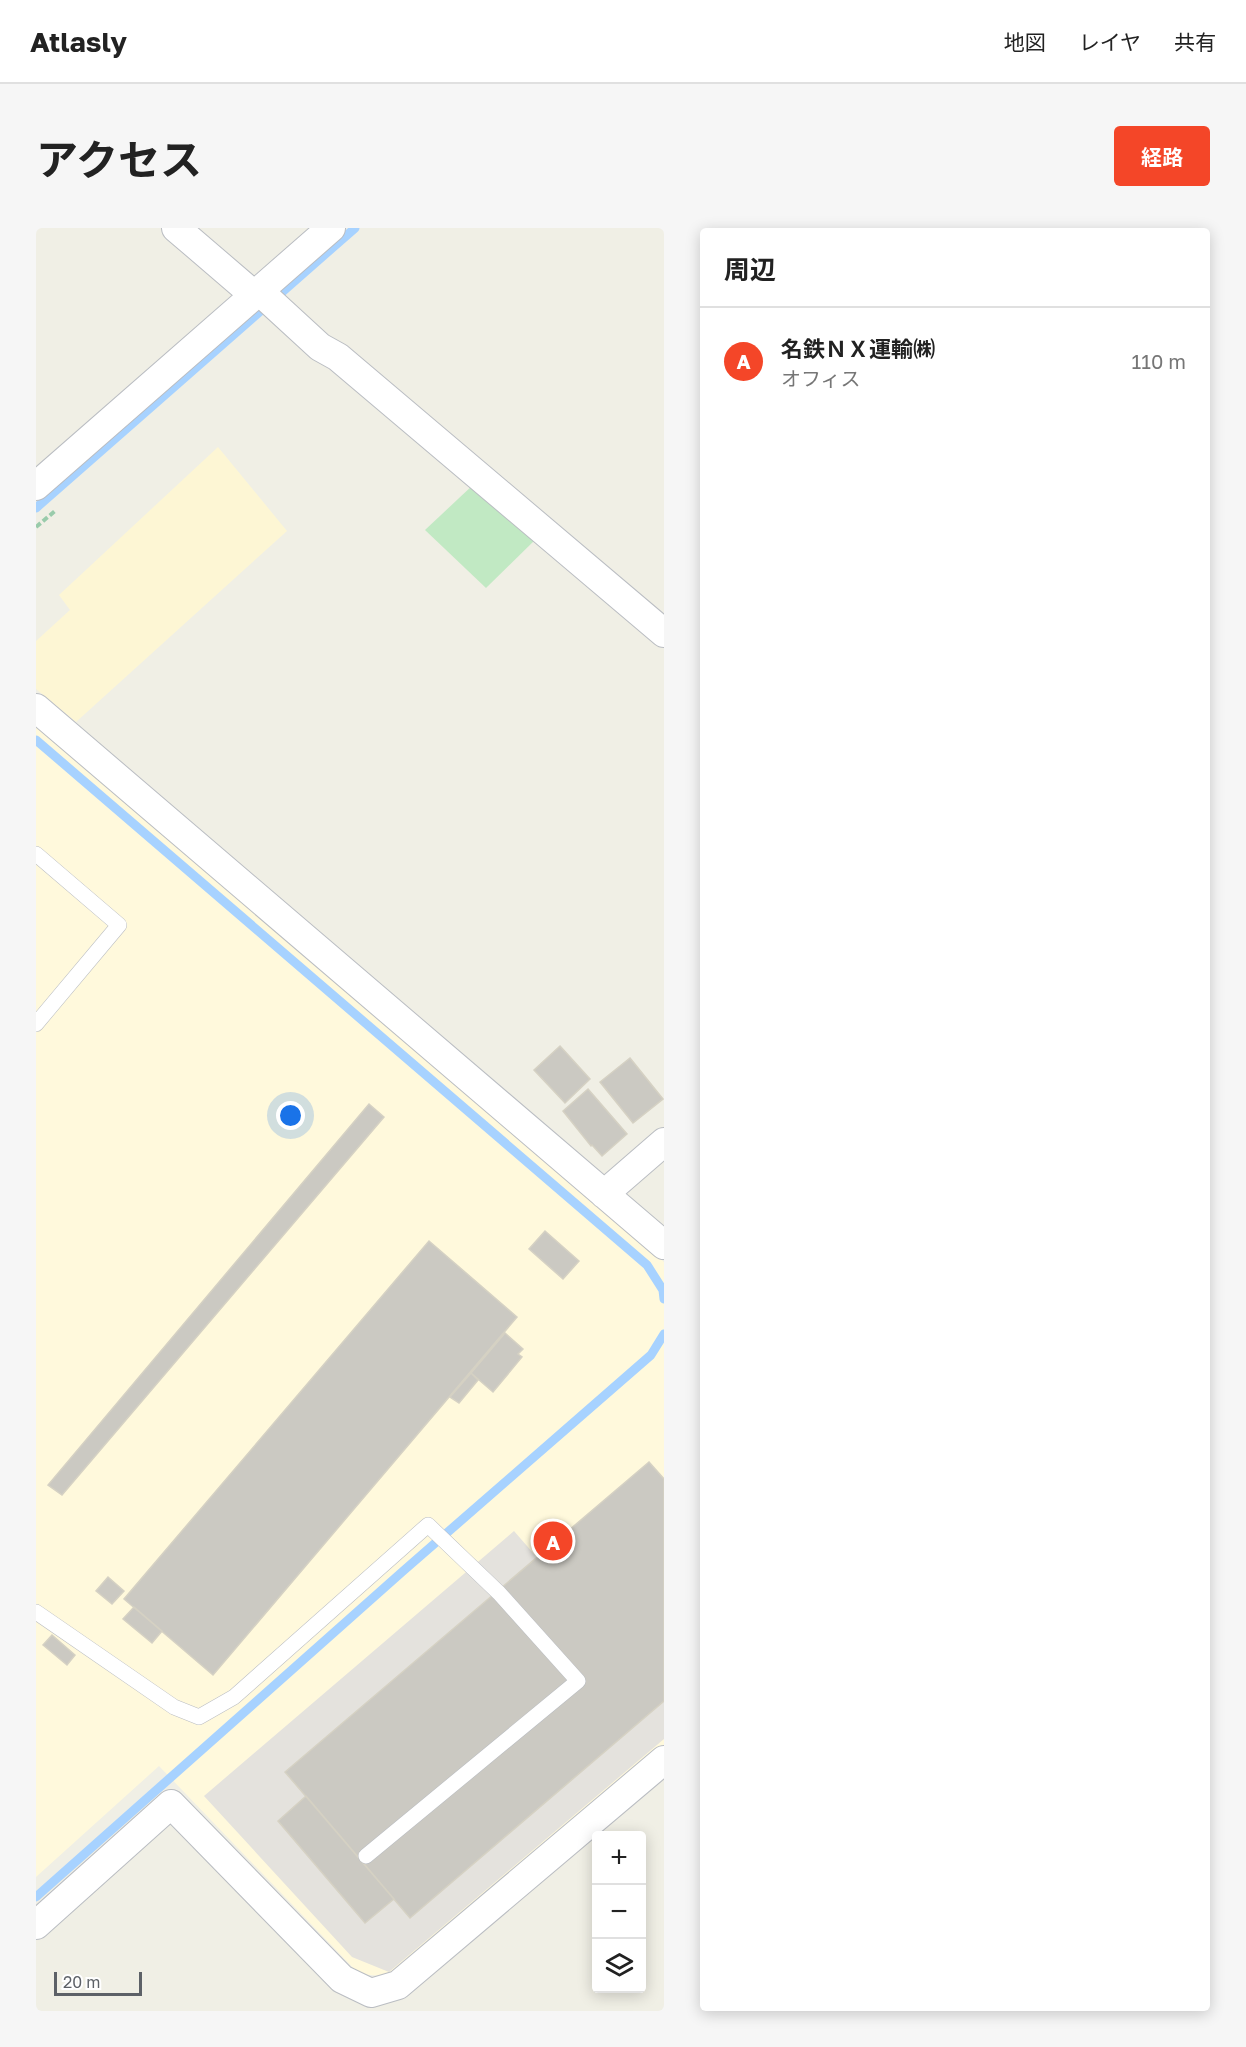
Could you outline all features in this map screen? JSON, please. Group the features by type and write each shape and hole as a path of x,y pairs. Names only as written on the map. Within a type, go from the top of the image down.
{"street":[{"path":"176,228 262,296 320,347 338,357 664,633"},
{"path":"36,486 262,296 331,228"},
{"path":"36,708 664,1245"},
{"path":"604,1194 664,1142"},
{"path":"36,1925 171,1804 342,1979 373,2002 398,1985 664,1760"}],"lane":[{"path":"36,854 119,925 36,1024"},
{"path":"36,1612 174,1707 199,1717 234,1697 428,1525 499,1593 578,1681 366,1856"}],"shaded area":[{"path":"36,724 664,1262 664,1746 394,1977 359,1974 159,1766 36,1877"},
{"path":"514,1531 598,1628 664,1570 664,1739 389,1972 352,1957 204,1796"}],"green space":[{"path":"474,484 538,537 486,588 425,530"}],"sand":[{"path":"218,447 287,531 76,722 36,689 36,641 70,610 59,595"}],"building":[{"path":"560,1046 590,1079 565,1103 534,1070"},
{"path":"630,1058 663,1099 633,1123 600,1082"},
{"path":"588,1089 627,1134 602,1156 563,1111"},
{"path":"369,1104 384,1117 62,1495 48,1485"},
{"path":"545,1231 579,1261 563,1279 529,1249"},
{"path":"429,1241 517,1317 213,1675 124,1599"},
{"path":"505,1333 523,1349 518,1354 522,1357 493,1392 471,1373"},
{"path":"471,1373 478,1380 459,1403 450,1397"},
{"path":"649,1462 664,1479 664,1701 410,1918 285,1772"},
{"path":"108,1577 124,1591 112,1604 96,1591"},
{"path":"134,1607 162,1631 152,1643 123,1619"},
{"path":"52,1635 75,1655 67,1665 43,1645"},
{"path":"306,1796 394,1899 365,1923 278,1821"}],"waterway":[{"path":"36,508 355,228"},
{"path":"36,740 647,1265 663,1290 664,1299"},
{"path":"36,1897 402,1572 651,1355 664,1334"}],"place":[{"name":"名鉄ＮＸ運輸㈱","path":"553,1541"}]}
